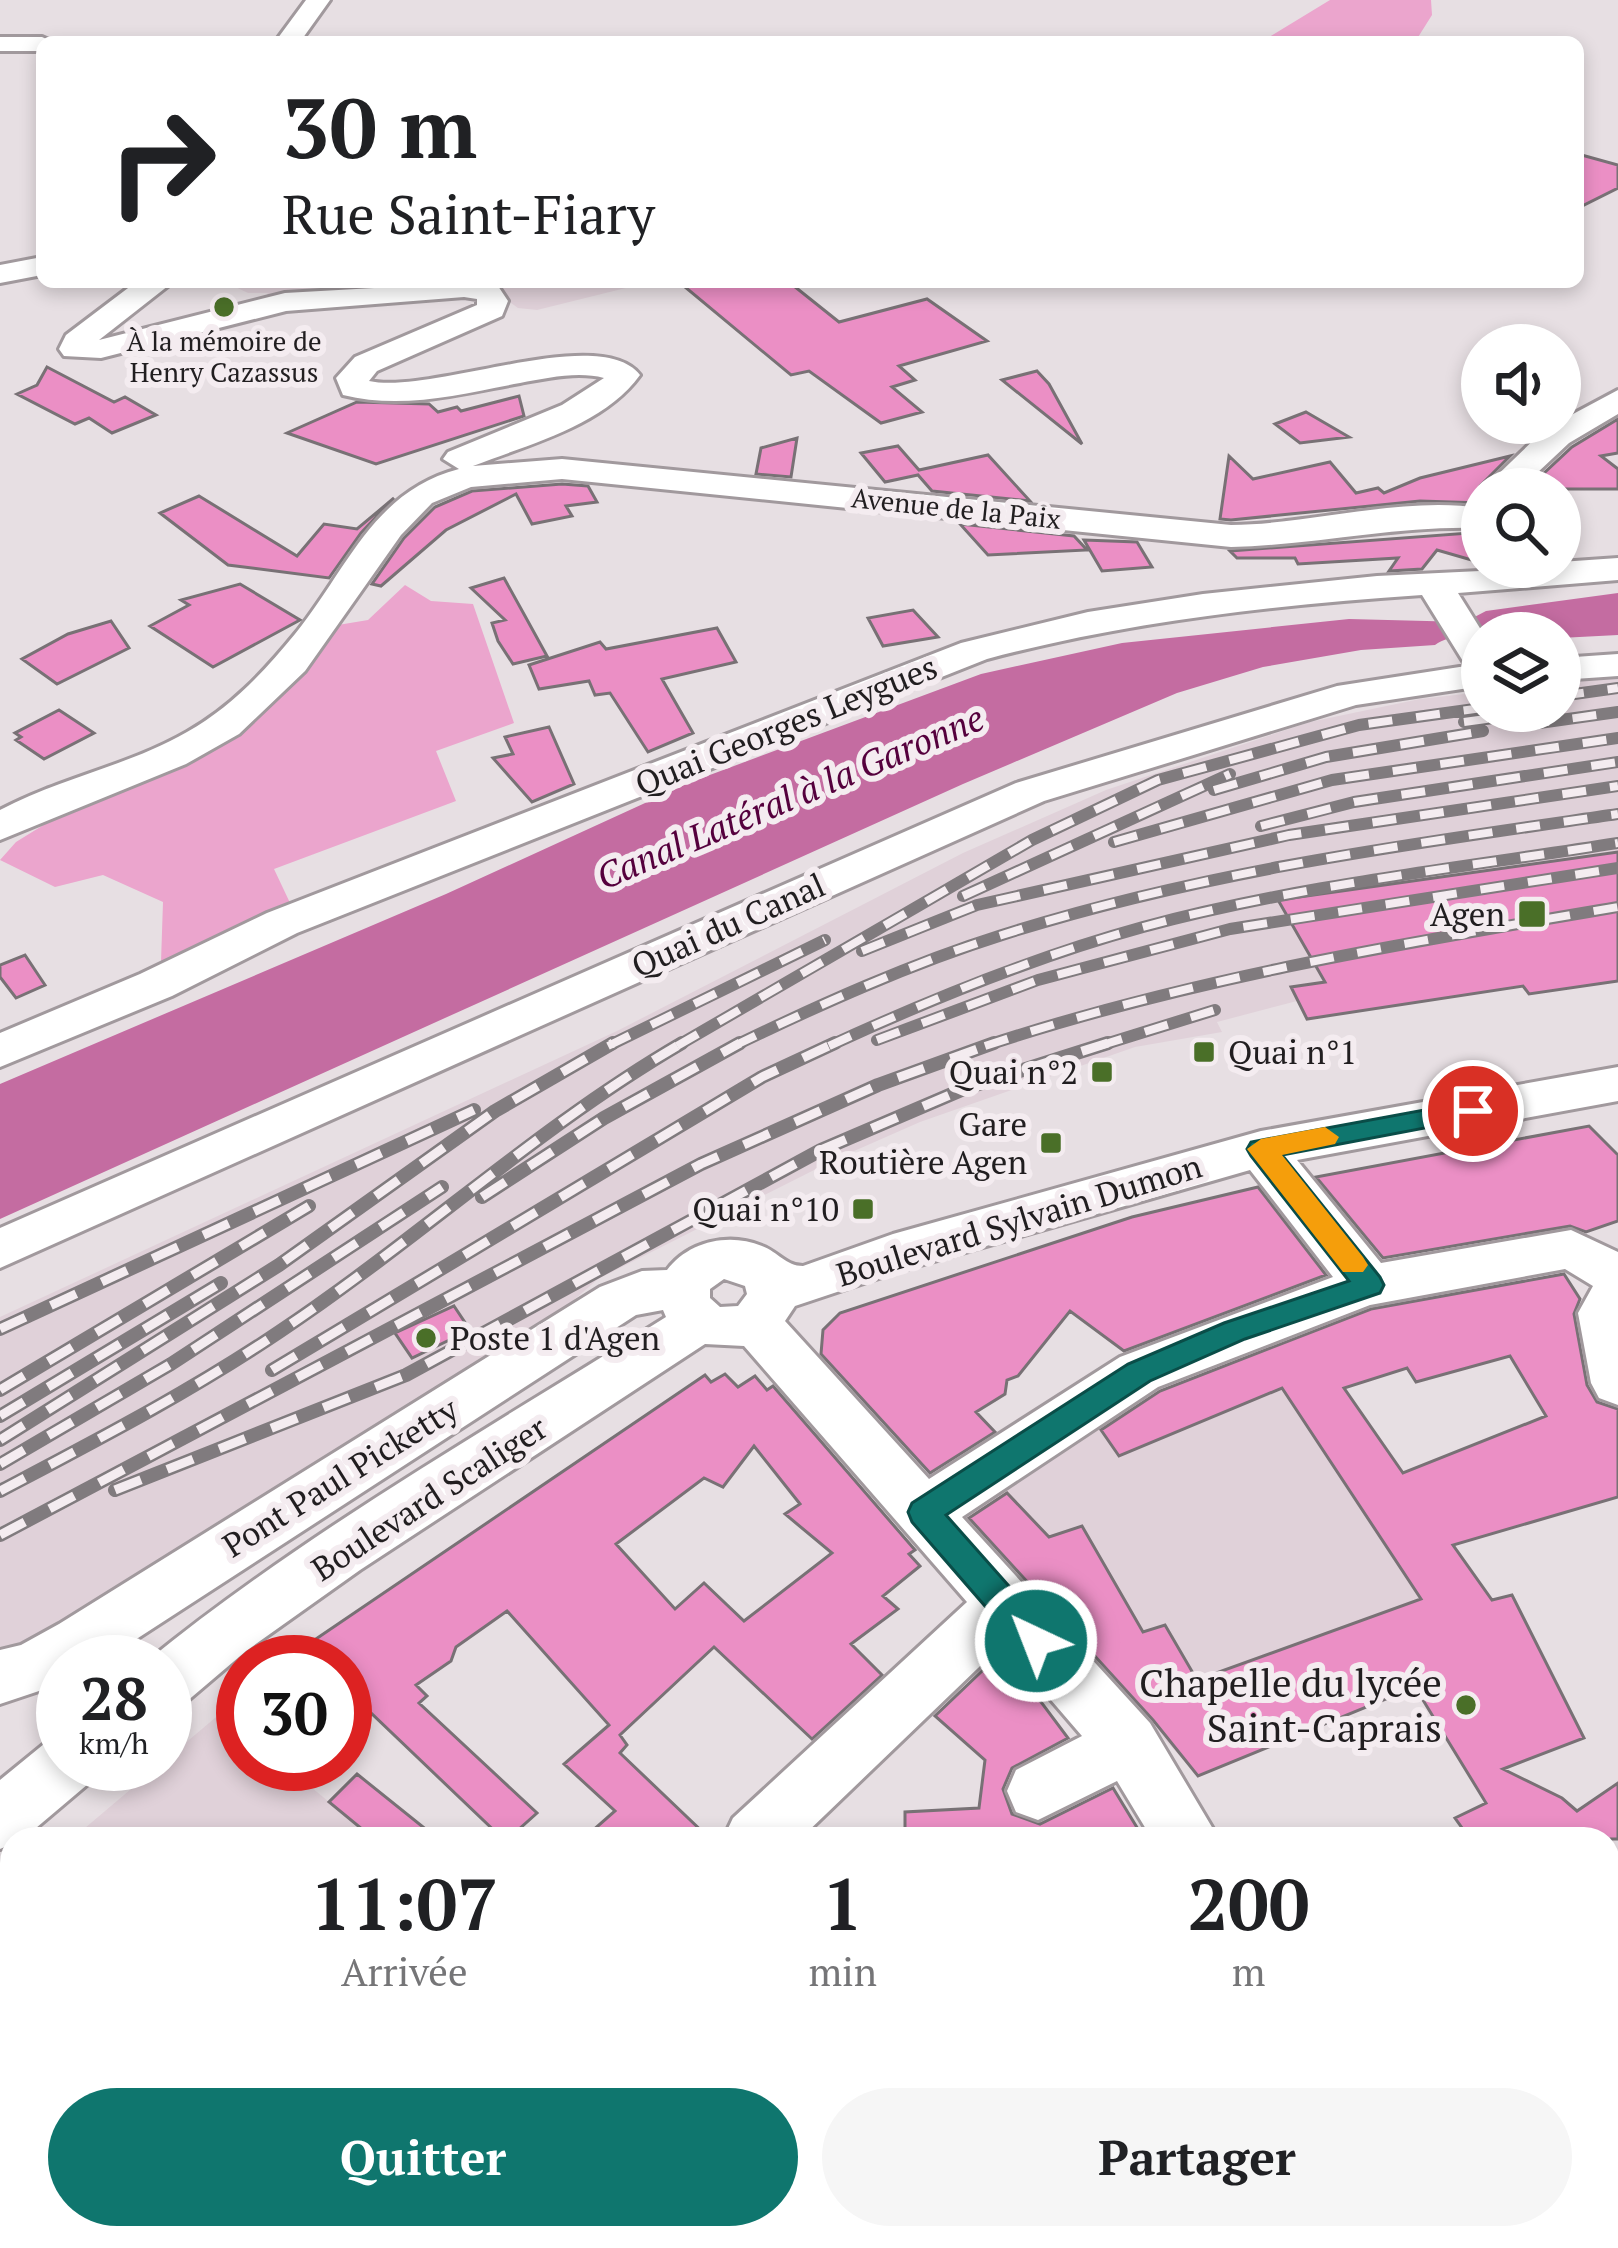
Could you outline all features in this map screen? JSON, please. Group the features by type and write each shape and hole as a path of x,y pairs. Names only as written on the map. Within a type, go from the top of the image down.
{"street":[{"path":"291,36 318,0"},
{"path":"0,44 36,44"},
{"path":"0,274 36,267"},
{"path":"0,827 58,797 192,745 234,719 310,638 387,529 426,492 431,476 614,389 625,375 621,369 583,365 394,394 354,388 352,378 366,364 491,310 493,302 487,292 464,288 285,302 101,349 75,349 77,342 147,288"},
{"path":"1523,468 1557,436 1618,400"},
{"name":"Avenue de la Paix","path":"426,492 521,469 562,469 1231,536 1287,536 1425,517 1461,517"},
{"path":"1425,517 1461,505"},
{"path":"1461,548 1435,589 1461,629"},
{"name":"Quai Georges Leygues","path":"0,1051 156,985 282,923 974,651 1072,625 1144,613 1618,569"},
{"path":"1581,668 1618,665"},
{"name":"Quai du Canal","path":"0,1249 1030,792 1351,694 1461,678"},
{"name":"Boulevard Sylvain Dumon","path":"728,1305 1261,1149 1618,1084"},
{"path":"1261,1149 1369,1285"},
{"path":"0,1263 81,1216"},
{"path":"924,1512 1139,1372 1234,1331 1369,1285 1571,1249 1618,1276"},
{"path":"1618,1290 1604,1313 1618,1383"},
{"name":"Pont Paul Picketty","path":"0,1677 33,1669 80,1643 632,1295 728,1305"},
{"path":"728,1305 924,1512 1128,1743 1180,1827"},
{"name":"Boulevard Scaliger","path":"192,1660 340,1552 728,1305"},
{"path":"768,1827 1003,1605"},
{"path":"1038,1791 1128,1743"},
{"path":"0,1819 36,1789"}],"shaded area":[{"path":"1330,0 1431,0 1432,15 1419,36 1271,36"},
{"path":"238,288 386,288 264,299 268,293"},
{"path":"486,288 626,288 537,310 518,308"},
{"path":"405,585 431,601 473,604 514,723 436,751 456,801 274,869 291,905 161,962 163,902 103,875 55,887 0,860 16,842 50,821 240,723 338,625 368,620"},
{"path":"1618,675 1618,981 1529,994 1522,986 1307,1019 1297,1001 1217,1022 1222,1032 1135,1047 920,1122 598,1279 523,1344 0,1660 0,1317 617,1031 963,853 1106,790 1310,722 1420,699 1461,694 1461,732 1581,732 1581,679"},
{"path":"1296,1320 1476,1577 1472,1580 1479,1603 1512,1595 1584,1738 1471,1779 1414,1687 1198,1776 967,1523 969,1505 1146,1388"},
{"path":"216,1717 216,1791 316,1791 359,1827 86,1827 129,1791 192,1791 192,1737"}],"water":[{"path":"1618,593 1618,635 1581,637 1581,612 1486,611"},
{"name":"Canal Latéral à la Garonne","path":"1349,619 1461,622 1461,636 1435,645 1361,650 1263,667 1177,693 963,784 0,1219 0,1084 446,894 691,782 981,674 1122,643"}],"building":[{"path":"1584,156 1618,165 1618,188 1584,205"},
{"path":"686,288 796,288 839,322 927,299 987,341 899,366 915,380 892,387 922,412 881,423 809,371 791,375"},
{"path":"47,367 114,402 125,397 156,415 112,433 89,418 75,424 17,394 37,385"},
{"path":"1037,371 1049,384 1082,444 1002,380"},
{"path":"519,396 524,416 376,464 287,433 357,402 429,404 438,412"},
{"path":"1306,412 1349,437 1300,443 1275,424"},
{"path":"1618,419 1618,453 1601,456 1618,469 1618,489 1581,489 1581,468 1550,468"},
{"path":"797,438 791,477 756,474 761,448"},
{"path":"898,446 919,470 988,455 1030,501 932,491 918,475 885,482 861,453"},
{"path":"1229,456 1253,479 1330,462 1356,493 1378,488 1384,493 1420,478 1510,456 1498,468 1461,468 1461,502 1420,501 1220,519"},
{"path":"588,486 597,502 566,506 572,516 532,524 516,494 446,530 381,586 372,584 404,538 435,507 472,491"},
{"path":"199,496 297,556 324,524 357,529 394,498 329,578 228,565 160,513"},
{"path":"960,524 1074,536 1087,550 988,555"},
{"path":"1461,534 1461,557 1437,550 1422,569 1389,571 1398,558 1298,564 1295,558 1237,558 1230,551"},
{"path":"1084,540 1137,542 1152,567 1102,571"},
{"path":"504,578 547,656 513,664 498,641 492,623 505,620 471,588"},
{"path":"240,584 300,620 213,667 150,626 189,605 181,600"},
{"path":"913,610 938,637 883,646 868,618"},
{"path":"111,621 129,648 57,684 22,659 68,634"},
{"path":"717,628 736,662 662,679 693,733 648,752 610,693 595,695 589,681 539,689 529,665 600,642 606,649"},
{"path":"59,710 94,733 44,759 16,740 21,737 15,733"},
{"path":"549,727 574,784 532,802 493,758 513,754 505,737"},
{"path":"1618,852 1618,981 1529,994 1523,986 1307,1019 1291,987 1325,982 1278,900"},
{"path":"25,955 45,985 16,998 0,977 0,965"},
{"path":"1589,1126 1618,1155 1618,1221 1586,1232 1570,1226 1383,1258 1316,1177"},
{"path":"1258,1187 1326,1275 1124,1351 1070,1311 1018,1376 1007,1380 1005,1394 976,1412 995,1432 930,1473 821,1354 823,1330 840,1313 1132,1217"},
{"path":"1564,1274 1580,1299 1574,1314 1587,1385 1597,1402 1618,1409 1618,1497 1453,1545 1492,1600 1512,1595 1584,1738 1503,1769 1562,1798 1577,1811 1618,1783 1618,1827 1461,1827 1455,1818 1486,1803 1415,1687 1198,1776 969,1518 1007,1493 1049,1537 1082,1526 1143,1632 1165,1625 1197,1680 1421,1599 1282,1388 1119,1456 1101,1430 1160,1391 1371,1309","holes":["1510,1356 1546,1416 1403,1473 1344,1388 1407,1368 1416,1382"]},
{"name":"Poste 1 d'Agen","path":"454,1306 470,1330 412,1358 395,1333"},
{"path":"725,1374 738,1387 755,1376 767,1390 773,1386 915,1550 909,1554 920,1566 883,1596 898,1609 851,1644 882,1675 812,1739 714,1647 620,1735 627,1745 620,1753 697,1827 597,1827 615,1811 564,1764 609,1725 507,1611 456,1647 451,1661 416,1685 427,1696 419,1703 537,1813 521,1827 490,1827 372,1714 372,1635 322,1635 705,1375 711,1382","holes":["754,1446 800,1504 785,1514 832,1553 744,1621 704,1583 675,1609 616,1544 704,1478 723,1487"]},
{"path":"1003,1651 1068,1738 1012,1768 1003,1789 1012,1814 1040,1824 1113,1788 1137,1827 905,1827 905,1812 979,1808 985,1760 935,1716"},
{"path":"372,1786 423,1827 359,1827 329,1802 340,1791 372,1791"}],"railway":[{"path":"1581,693 1618,688"},
{"path":"680,1044 1032,840 1158,780 1359,725 1461,711"},
{"path":"1581,717 1618,712"},
{"path":"1214,790 1326,757 1477,732"},
{"path":"1114,842 1332,780 1618,738"},
{"path":"1261,826 1354,802 1618,762"},
{"path":"963,896 1230,774"},
{"path":"862,951 977,905 1289,835 1618,786"},
{"path":"738,1044 900,972 1077,913 1230,876 1618,814"},
{"path":"829,1046 983,980 1201,912 1618,843"},
{"path":"877,1040 1038,980 1230,929 1618,868"},
{"path":"990,1044 1219,982 1618,907"},
{"path":"608,1046 825,940"},
{"path":"1099,1046 1215,1010"},
{"path":"0,1440 279,1265 495,1111 613,1043"},
{"path":"272,1370 762,1077 835,1043"},
{"path":"990,1044 994,1043"},
{"path":"115,1490 406,1375 821,1150 966,1088 1108,1043"},
{"path":"0,1491 107,1435 279,1332 578,1111 680,1044"},
{"path":"482,1197 604,1118 738,1044"},
{"path":"0,1535 701,1164 878,1085 990,1044"},
{"path":"985,1046 990,1044"},
{"path":"0,1329 474,1110"},
{"path":"0,1464 171,1364 442,1187"},
{"path":"0,1390 309,1206"},
{"path":"0,1416 221,1283"}],"slow traffic":[{"path":"1325,1137 1261,1149 1353,1265"}],"place":[{"name":"À la mémoire de Henry Cazassus","path":"224,307"},
{"name":"Agen","path":"1532,914"},
{"name":"Quai n°1","path":"1204,1052"},
{"name":"Quai n°2","path":"1102,1072"},
{"name":"Gare Routière Agen","path":"1051,1143"},
{"name":"Quai n°10","path":"863,1209"},
{"name":"Poste 1 d'Agen","path":"426,1338"},
{"name":"Chapelle du lycée Saint-Caprais","path":"1466,1705"}],"route":[{"path":"1036,1641 924,1512 1139,1372 1234,1331 1369,1285 1261,1149 1473,1111"}]}
